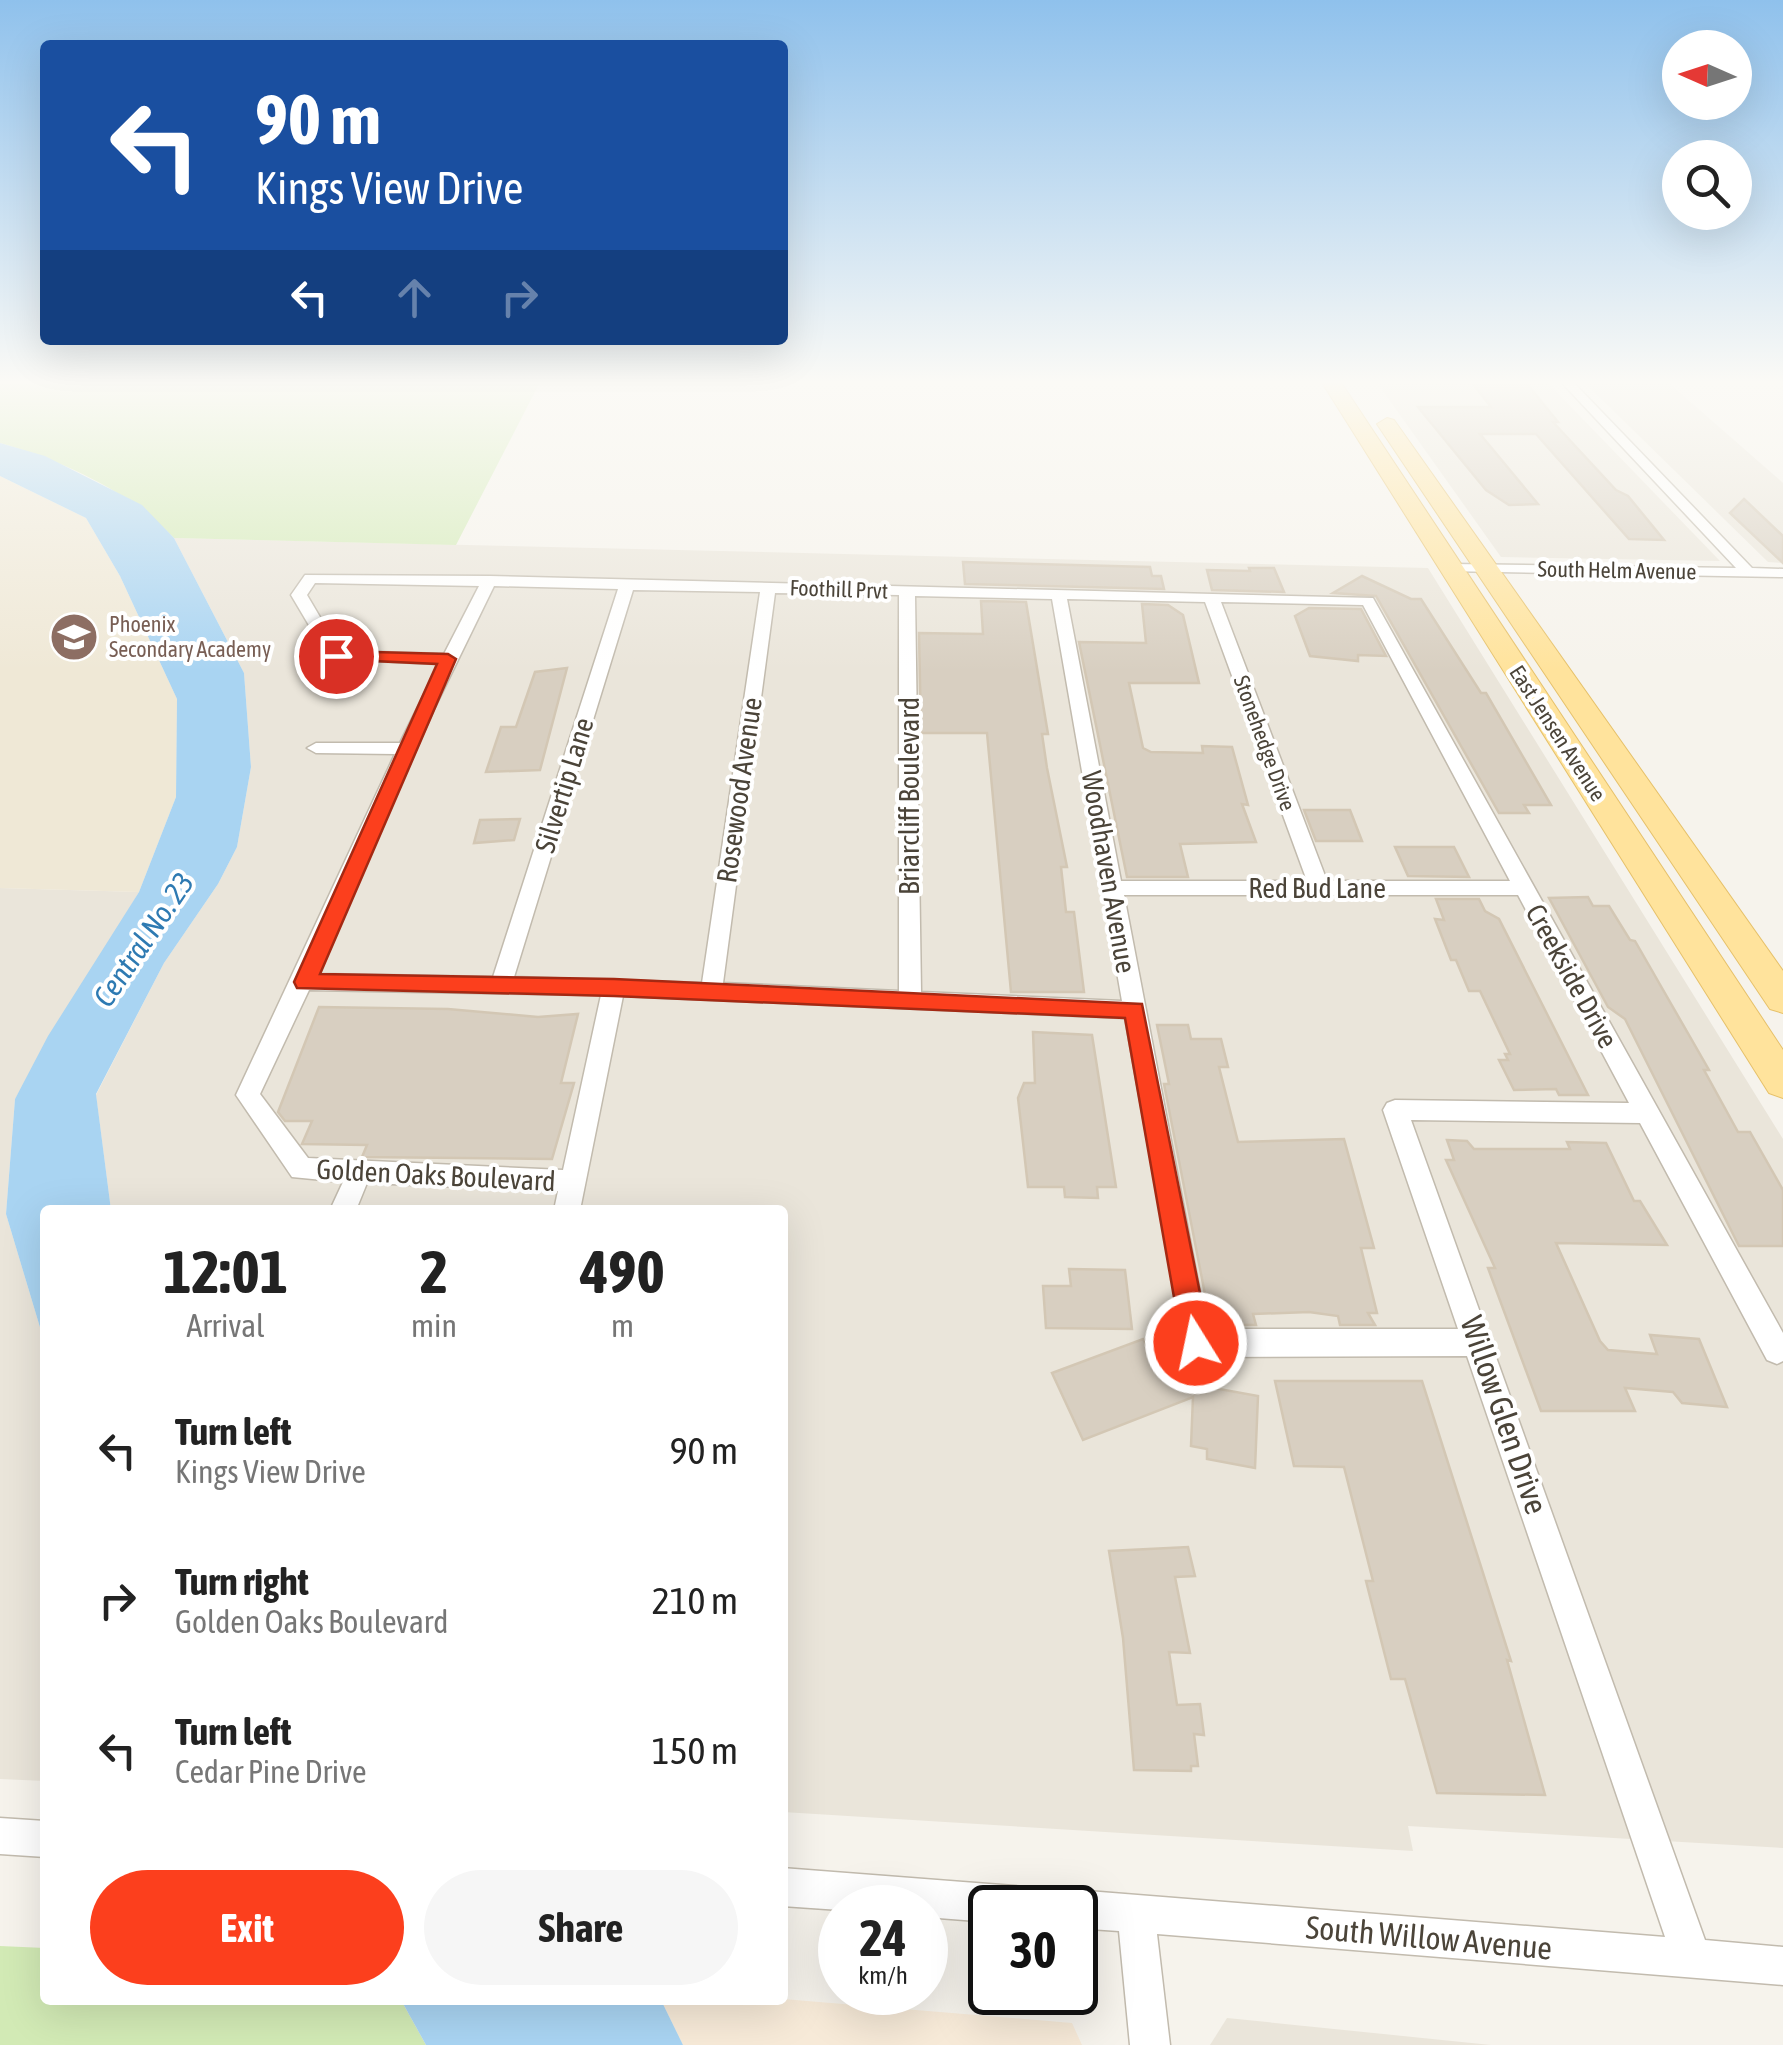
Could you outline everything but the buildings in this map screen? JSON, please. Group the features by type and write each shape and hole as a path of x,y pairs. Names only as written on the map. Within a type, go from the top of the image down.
{"main road":[{"name":"East Jensen Avenue","path":"1393,479 1783,1082"},
{"name":"East Jensen Avenue","path":"1425,479 1783,998"}],"street":[{"path":"1659,479 1748,572"},
{"name":"South Helm Avenue","path":"1450,568 1783,573"},
{"name":"Foothill Prvt","path":"448,659 336,656 299,595 310,578 1368,601"},
{"name":"Golden Oaks Boulevard","path":"490,580 448,659 305,982 248,1095 301,1168 572,1181"},
{"name":"Silvertip Lane","path":"501,985 627,584"},
{"name":"Rosewood Avenue","path":"711,993 768,588"},
{"name":"Briarcliff Boulevard","path":"908,591 910,1001"},
{"name":"Woodhaven Avenue","path":"1059,595 1196,1343 1479,1342"},
{"name":"Stonehedge Drive","path":"1212,600 1319,887"},
{"name":"Creekside Drive","path":"1368,601 1777,1350"},
{"path":"316,748 407,749"},
{"name":"Red Bud Lane","path":"1112,888 1523,888"},
{"path":"305,982 614,987 1134,1010"},
{"path":"568,1205 614,987"},
{"name":"Willow Glen Drive","path":"1649,1113 1396,1110 1692,1960"},
{"path":"345,1205 360,1171"},
{"path":"0,1836 40,1839"},
{"path":"788,1886 968,1901"},
{"name":"South Willow Avenue","path":"1098,1911 1783,1966"},
{"path":"1136,1914 1150,2045"}],"shaded area":[{"name":"Phoenix Secondary Academy","path":"0,479 7,479 86,518 120,576 177,699 176,797 139,892 0,888"},
{"path":"1446,479 1641,479 1720,561 1501,557"},
{"path":"1684,479 1779,479 1783,483 1783,563 1768,562"},
{"path":"174,538 1428,568 1783,1139 1783,1848 1408,1826 1413,1851 788,1812 788,1205 110,1205 96,1095 164,963 218,884 237,847 251,767 244,673"},
{"path":"0,888 139,892 15,1099 6,1214 40,1327 40,1781 0,1779"},
{"path":"788,1999 818,2002 818,2015 948,2013 1072,2023 1082,2045 683,2045 663,2005 788,2005"},
{"path":"1227,2018 1491,2045 1210,2045"}],"green space":[{"path":"490,479 456,545 174,538 136,506 94,480"},
{"path":"0,1946 40,1948 40,2005 404,2005 426,2045 0,2045"}],"water":[{"name":"Central No. 23","path":"7,479 91,479 142,505 174,538 244,673 251,767 237,847 218,884 164,963 96,1094 110,1205 40,1205 40,1327 6,1214 15,1099 48,1036 139,892 176,797 177,699 120,576 86,518"},
{"path":"404,2005 663,2005 683,2045 426,2045"}],"place":[{"name":"Phoenix Secondary Academy","path":"74,637"}],"route":[{"path":"336,656 448,659 305,982 614,987 1134,1010 1196,1343"}]}
